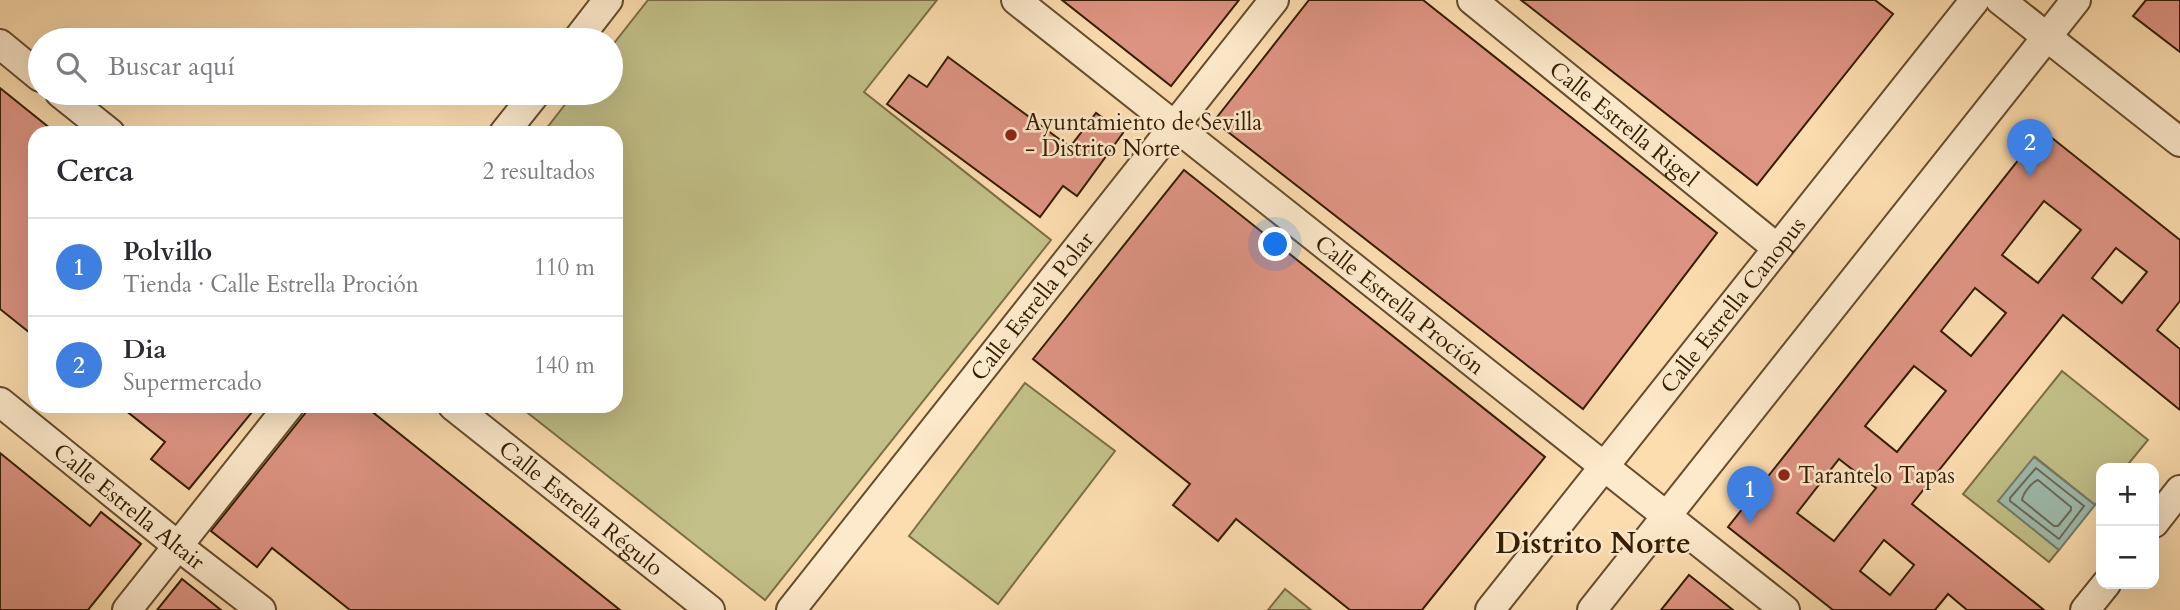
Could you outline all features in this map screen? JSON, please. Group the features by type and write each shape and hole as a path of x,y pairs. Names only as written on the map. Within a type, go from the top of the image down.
{"street":[{"path":"586,28 608,0"},
{"name":"Calle Estrella Proción","path":"1016,0 1785,610"},
{"name":"Calle Estrella Polar","path":"791,610 1275,0"},
{"name":"Calle Estrella Rigel","path":"1472,0 1777,248"},
{"name":"Calle Estrella Canopus","path":"1490,610 1975,0"},
{"path":"2000,0 2180,142"},
{"path":"1592,610 2076,0"},
{"path":"0,44 28,67"},
{"path":"75,105 101,126"},
{"path":"510,126 526,105"},
{"name":"Calle Estrella Altair","path":"0,402 261,610"},
{"path":"127,610 283,413"},
{"name":"Calle Estrella Régulo","path":"462,413 710,610"},
{"path":"2159,517 2180,490"},
{"path":"2085,610 2102,589"}],"shaded area":[{"path":"648,0 937,0 864,92 1051,240 765,600 528,413 623,413 623,126 548,126 565,105 623,105 623,32"},
{"path":"2062,371 2148,440 2129,463 2096,463 2095,505 2035,457 1999,501 2059,550 2049,562 1963,494"},
{"path":"1025,383 1115,451 998,604 909,536"},
{"path":"1285,589 1311,610 1268,610"}],"water":[{"path":"2034,457 2095,505 2059,550 1998,501"}],"building":[{"path":"1062,0 1239,0 1171,86"},
{"path":"1309,0 1423,0 1717,233 1583,409 1214,121"},
{"path":"1521,0 1875,0 1893,14 1757,185"},
{"path":"2146,0 2180,0 2180,52 2133,16"},
{"name":"Ayuntamiento de Sevilla - Distrito Norte","path":"948,57 1070,147 1096,113 1123,133 1077,196 1063,186 1040,217 887,104 909,75 927,87"},
{"path":"0,88 47,126 28,126 28,331 0,309"},
{"path":"2042,130 2180,240 2180,301 2157,330 2180,349 2180,410 2063,315 1912,504 2044,610 1967,610 1948,594 1935,610 1833,610 1728,527","holes":["2044,201 2081,230 2038,283 2002,255","2116,248 2147,272 2122,303 2092,278","1975,288 2006,313 1971,356 1941,331","1914,366 1946,391 1897,452 1865,426","1839,459 1876,488 1834,541 1797,513","1884,540 1914,565 1890,595 1860,571"]},
{"path":"1184,170 1545,457 1422,610 1350,610 1236,519 1218,541 1173,505 1190,484 1033,359"},
{"path":"129,413 251,413 189,489 151,459 165,442"},
{"path":"305,413 374,413 620,610 350,610 272,548 257,567 211,531"},
{"path":"0,453 90,526 101,512 141,544 88,610 0,610"},
{"path":"1689,575 1733,610 1661,610"},
{"path":"182,579 221,610 157,610"}],"place":[{"name":"Ayuntamiento de Sevilla - Distrito Norte","path":"1011,135"},
{"name":"Dia","path":"2030,177"},
{"name":"Tarantelo Tapas","path":"1784,475"},
{"name":"Polvillo","path":"1750,524"}],"district":[{"name":"Distrito Norte","path":"1593,543"}]}
